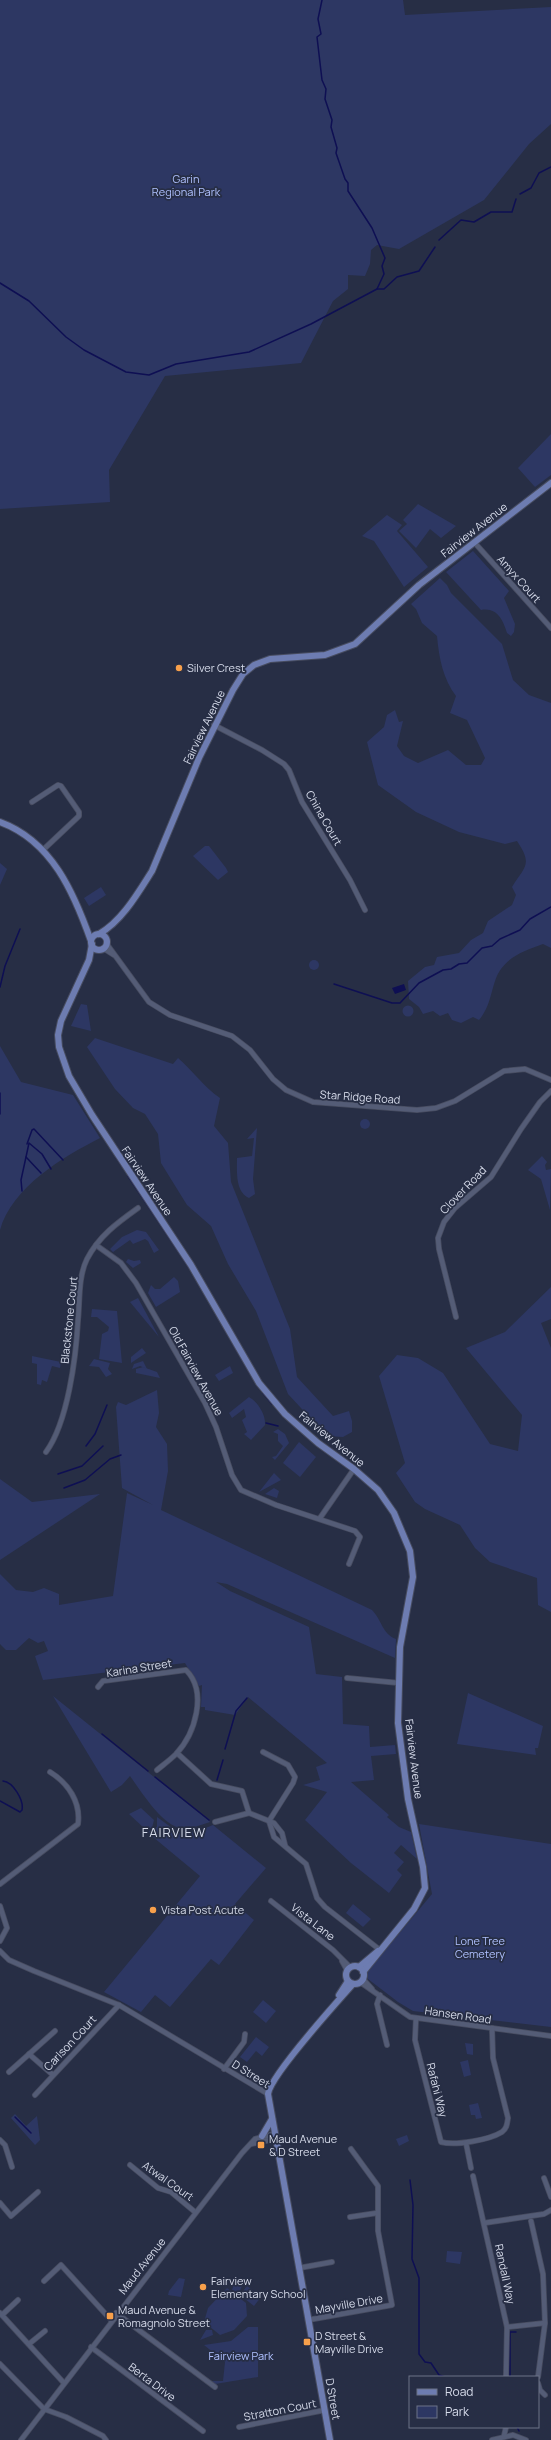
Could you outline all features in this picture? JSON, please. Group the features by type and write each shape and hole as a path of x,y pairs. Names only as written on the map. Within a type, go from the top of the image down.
{"main road":[{"name":"Fairview Avenue","path":"88,960 104,945 111,926 141,888 152,871 214,725 237,682 254,666 271,659 324,655 355,644 419,585 551,483"},
{"path":"0,822 27,835 44,849 61,873 92,943 104,945"},
{"path":"83,920 98,934 104,945"},
{"name":"Fairview Avenue","path":"111,926 98,934 92,943 88,960 61,1021 58,1035 60,1053 69,1076 92,1115 191,1265 259,1383 285,1414 318,1443 354,1469 378,1490 394,1513 410,1551 413,1577 400,1647 400,1749 408,1799 423,1867 425,1888 414,1909 380,1950 361,1969"},
{"path":"268,2094 268,2088 350,1983 362,1981 361,1969 349,1968 346,1976 350,1983"},
{"name":"D Street","path":"268,2094 330,2440"},
{"path":"262,2136 272,2119"}],"street":[{"name":"Amyx Court","path":"474,542 551,628"},
{"name":"China Court","path":"214,725 262,750 284,764 289,770 302,802 350,880 365,910"},
{"path":"32,802 58,785 61,786 79,812 79,816 44,849"},
{"name":"Star Ridge Road","path":"104,945 115,955 141,994 154,1005 170,1015 232,1036 250,1050 273,1079 286,1090 313,1102 418,1110 436,1108 455,1101 504,1071 525,1070 551,1080"},
{"name":"Clover Road","path":"456,1317 438,1238 444,1222 455,1208 491,1176 532,1113 551,1092"},
{"name":"Blackstone Court","path":"46,1452 55,1440 71,1380 77,1348 81,1278 86,1261 109,1228 138,1208"},
{"name":"Old Fairview Avenue","path":"96,1245 121,1263 136,1283 205,1403 216,1427 232,1475 241,1490 276,1505 320,1518 355,1531 360,1537 349,1564"},
{"path":"320,1518 354,1469"},
{"name":"Karina Street","path":"98,1687 103,1681 186,1670 191,1675 198,1691 199,1704 185,1741 177,1753 157,1770"},
{"path":"347,1678 399,1683"},
{"path":"263,1752 288,1765 293,1770 294,1777 293,1783 269,1821 274,1837 306,1864 317,1898 324,1907 380,1950"},
{"path":"177,1753 211,1784 242,1791 245,1795 249,1813"},
{"path":"0,1884 78,1824 80,1811 75,1800 62,1779 50,1772"},
{"path":"215,1822 249,1813 269,1821 279,1827 285,1845"},
{"path":"272,1831 279,1827"},
{"name":"Vista Lane","path":"271,1901 333,1950 349,1968"},
{"path":"0,1906 7,1928 0,1941"},
{"name":"D Street","path":"0,1951 8,1960 119,2005 268,2094"},
{"name":"Hansen Road","path":"362,1981 410,2017 551,2036"},
{"path":"380,1995 377,2004 387,2045"},
{"name":"Carlson Court","path":"35,2095 119,2005"},
{"name":"Rafahi Way","path":"416,2018 415,2040 441,2142 451,2144 466,2143"},
{"path":"471,2168 466,2143 501,2132 507,2126 508,2118 493,2058 492,2028"},
{"path":"9,2072 55,2031"},
{"path":"224,2069 244,2042 245,2034"},
{"path":"29,2054 53,2075"},
{"name":"Maud Avenue","path":"21,2440 91,2346 242,2152 252,2144 255,2139 274,2134"},
{"name":"Maud Avenue","path":"252,2144 270,2140 274,2134"},
{"path":"0,2140 5,2145 12,2167"},
{"path":"350,2217 377,2213 378,2186 351,2149"},
{"name":"Atwal Court","path":"130,2165 158,2188 172,2192 195,2212"},
{"name":"Randall Way","path":"473,2176 507,2327 506,2376"},
{"path":"544,2178 551,2197"},
{"path":"0,2203 11,2216 38,2192"},
{"path":"484,2223 544,2214 551,2210"},
{"name":"Mayville Drive","path":"308,2320 392,2305 378,2231 377,2213"},
{"path":"531,2221 543,2274 545,2323 538,2376"},
{"path":"299,2268 332,2262"},
{"path":"44,2281 61,2265 111,2320"},
{"path":"18,2300 1,2314 64,2382"},
{"path":"116,2314 215,2387"},
{"path":"507,2327 545,2323"},
{"path":"29,2344 45,2331"},
{"name":"Berta Drive","path":"91,2346 203,2431"},
{"path":"0,2364 44,2409 66,2417 103,2436 106,2440"},
{"path":"539,2386 540,2390 545,2395"},
{"name":"Stratton Court","path":"239,2427 325,2410"},
{"path":"504,2436 506,2428"},
{"path":"492,2440 513,2435 526,2440"}],"green space":[{"name":"Garin Regional Park","path":"0,0 403,0 405,15 551,7 551,124 529,144 484,200 399,249 377,245 371,250 370,264 365,276 348,275 348,289 333,301 301,363 165,376 109,470 110,502 0,509"},
{"path":"551,434 551,475 535,487 518,468"},
{"path":"418,504 456,526 441,538 430,529 416,548 399,531 407,524 403,520"},
{"path":"387,515 402,525 397,531 428,567 404,587 374,541 362,536"},
{"path":"473,551 509,591 504,598 515,624 514,632 511,636 507,633 501,619 495,613 491,610 481,610 446,572"},
{"path":"440,578 447,585 451,593 502,644 513,680 529,695 551,703 551,948 543,944 531,948 514,957 505,964 495,980 484,1014 479,1020 473,1017 461,1023 452,1020 448,1013 440,1016 433,1011 423,1014 419,1007 409,999 408,981 425,967 434,965 437,957 459,953 471,940 483,933 488,921 512,905 516,895 512,887 524,870 526,861 525,855 517,841 505,844 459,832 416,812 378,785 367,742 384,727 387,715 395,710 399,722 403,721 397,746 404,756 418,763 448,750 466,765 481,765 485,758 467,720 450,713 456,696 448,683 442,668 437,636 422,623 416,609 411,604"},
{"path":"205,846 209,846 228,872 218,880 193,856"},
{"path":"0,863 7,869 0,885"},
{"path":"101,887 106,895 89,906 84,898"},
{"path":"312,960 316,960 318,961 318,969 312,970 309,967 309,963"},
{"path":"81,1004 87,1005 91,1031 71,1026"},
{"path":"408,1005 412,1007 414,1011 412,1015 408,1017 404,1015 402,1011 404,1007"},
{"path":"95,1038 173,1064 178,1058 220,1098 214,1126 228,1143 231,1182 290,1329 297,1377 333,1416 349,1411 352,1421 352,1432 343,1437 327,1436 288,1394 256,1311 228,1264 211,1226 187,1205 161,1163 158,1134 145,1114 133,1108 115,1089 87,1047"},
{"path":"0,1046 21,1082 73,1095 100,1138 55,1164 27,1187 15,1200 6,1214 0,1230"},
{"path":"363,1119 367,1119 369,1120 369,1128 363,1129 360,1126 360,1122"},
{"path":"257,1128 253,1179 255,1194 249,1198 244,1195 239,1186 237,1175 237,1158 252,1156 254,1138 247,1139"},
{"path":"542,1156 547,1162 545,1165 546,1170 551,1169 550,1210 541,1179 528,1170"},
{"path":"137,1230 146,1232 159,1250 154,1253 148,1241 145,1239 133,1244 130,1240 113,1252 110,1249 122,1237"},
{"path":"128,1259 134,1261 140,1260 141,1263 133,1268 126,1262"},
{"path":"174,1277 178,1281 180,1292 156,1307 148,1293 151,1285 155,1289 160,1289"},
{"path":"551,1287 551,1319 541,1323 551,1348 551,1612 538,1605 537,1578 490,1562 475,1548 460,1525 425,1509 415,1502 396,1473 405,1463 379,1376 397,1355 418,1358 443,1373 490,1444 518,1451 522,1415 466,1348 505,1332"},
{"path":"138,1298 159,1337 130,1302"},
{"path":"92,1309 117,1311 122,1363 99,1359 102,1334 108,1331 109,1327 97,1317 91,1317"},
{"path":"142,1348 146,1353 131,1363 131,1357"},
{"path":"32,1356 61,1362 60,1368 52,1366 47,1382 42,1380 41,1385 37,1384 37,1364 32,1363"},
{"path":"94,1359 110,1363 108,1369 112,1374 106,1377 99,1367 89,1366"},
{"path":"143,1361 147,1369 140,1366 132,1369 134,1364"},
{"path":"230,1366 233,1373 219,1381 215,1375"},
{"path":"143,1367 157,1372 160,1378 136,1373 136,1369"},
{"path":"157,1390 159,1413 156,1427 167,1444 168,1471 161,1510 372,1610 388,1634 396,1639 395,1658 227,1584 216,1582 230,1591 309,1627 316,1674 342,1677 343,1724 369,1726 370,1747 395,1745 396,1754 371,1756 374,1780 351,1782 389,1815 387,1817 399,1827 411,1832 417,1859 401,1845 394,1853 404,1862 397,1870 402,1875 389,1893 351,1863 305,1820 327,1792 303,1785 320,1780 316,1767 327,1763 248,1697 235,1715 205,1710 205,1707 201,1707 202,1685 199,1686 185,1663 43,1680 35,1656 48,1651 44,1641 38,1643 29,1638 16,1650 6,1650 0,1644 0,1574 16,1590 33,1592 44,1588 59,1594 59,1605 113,1596 127,1493 153,1505 122,1488 116,1407 118,1402 126,1405"},
{"path":"249,1397 261,1409 265,1421 265,1425 251,1440 244,1434 247,1432 242,1420 246,1417 244,1409 232,1418 229,1413"},
{"path":"278,1429 285,1434 289,1443 275,1460 272,1457 276,1456 283,1446 278,1441 278,1434 273,1432"},
{"path":"299,1442 316,1457 300,1477 283,1463"},
{"path":"274,1473 281,1480 259,1492"},
{"path":"0,1479 32,1502 100,1494 0,1560"},
{"path":"274,1488 279,1491 277,1498 265,1494"},
{"path":"468,1693 543,1726 538,1748 535,1748 536,1755 457,1744"},
{"path":"53,1696 210,1822 189,1828 182,1828 167,1822 146,1799 130,1776 122,1785 111,1792"},
{"path":"141,1808 154,1820 152,1828 145,1829 129,1814"},
{"path":"157,1817 179,1833 198,1831 213,1825 266,1868 235,1904 254,1920 219,1965 211,1959 170,2007 155,1995 141,2012 104,1992 200,1876 147,1832 157,1827"},
{"name":"Lone Tree Cemetery","path":"419,1824 551,1844 551,2027 413,2011 398,2002 368,1979 367,1972 432,1894"},
{"path":"353,1904 371,1919 363,1927 346,1913"},
{"path":"263,2000 276,2011 266,2023 253,2012"},
{"path":"256,2037 269,2047 262,2056 256,2051 247,2062 240,2057"},
{"path":"465,2043 473,2044 473,2055 467,2054"},
{"path":"468,2060 471,2075 464,2077 460,2062"},
{"path":"478,2103 482,2118 476,2119 475,2115 471,2115 469,2105"},
{"path":"15,2114 26,2126 37,2116 40,2140 35,2145 11,2118"},
{"path":"407,2135 409,2141 399,2146 396,2139"},
{"path":"447,2251 462,2252 460,2264 446,2262"},
{"path":"179,2278 185,2279 181,2297 168,2295 169,2291"},
{"path":"236,2278 244,2281 239,2293 232,2290"},
{"path":"247,2286 261,2297 254,2306 240,2295"},
{"path":"227,2288 246,2303 247,2316 234,2330 220,2335 204,2322 208,2308"},
{"name":"Fairview Park","path":"248,2327 258,2327 258,2377 215,2384 212,2381 223,2381 225,2362 204,2345 231,2341"},
{"path":"206,2330 212,2330 213,2335 200,2340"}],"shaded area":[{"path":"404,984 406,990 395,994 392,988"}],"waterway":[{"path":"322,0 318,19 321,34 317,37 322,80 326,89 325,99 332,120 331,127 337,148 336,153 345,179 348,183 348,191 372,228 385,258 382,266 384,274 377,289"},
{"path":"520,194 531,188 539,173 551,167"},
{"path":"439,240 461,220 474,222 491,212 512,212 516,199"},
{"path":"0,283 29,301 66,337 84,350 126,372 149,375 176,364 249,352 311,324 377,289 384,289 397,277 419,271 435,247"},
{"path":"334,984 392,1003 400,1003 419,983 443,970 451,969 459,964 467,963 482,948 492,946 500,939 520,930 530,919 551,907"},
{"path":"0,987 5,966 20,929"},
{"path":"0,1093 0,1114"},
{"path":"27,1144 32,1130 34,1129 63,1160"},
{"path":"41,1173 26,1157 29,1143 42,1154 51,1169"},
{"path":"22,1191 21,1180 26,1157"},
{"path":"116,1157 122,1166"},
{"path":"128,1176 190,1269"},
{"path":"225,1330 252,1377"},
{"path":"263,1393 272,1404"},
{"path":"86,1446 95,1434 107,1405"},
{"path":"266,1423 278,1426"},
{"path":"58,1474 82,1466 103,1446"},
{"path":"64,1488 85,1480 110,1459 121,1455"},
{"path":"225,1749 236,1711 247,1698"},
{"path":"102,1734 148,1771"},
{"path":"217,1780 223,1760"},
{"path":"155,1777 209,1820"},
{"path":"0,1801 20,1812 22,1810 20,1797 17,1792 7,1782 3,1781"},
{"path":"15,2117 31,2133"},
{"path":"410,2180 413,2205 412,2259 419,2278 419,2354 425,2362 431,2363 439,2375 442,2376"},
{"path":"510,2376 510,2332 516,2332"}],"place":[{"name":"Silver Crest","path":"179,668"},
{"name":"Vista Post Acute","path":"153,1910"},
{"name":"Maud Avenue & D Street","path":"261,2145"},
{"name":"Fairview Elementary School","path":"203,2287"},
{"name":"Maud Avenue & Romagnolo Street","path":"110,2316"},
{"name":"D Street & Mayville Drive","path":"307,2342"}],"district":[{"name":"FAIRVIEW","path":"174,1832"}]}
